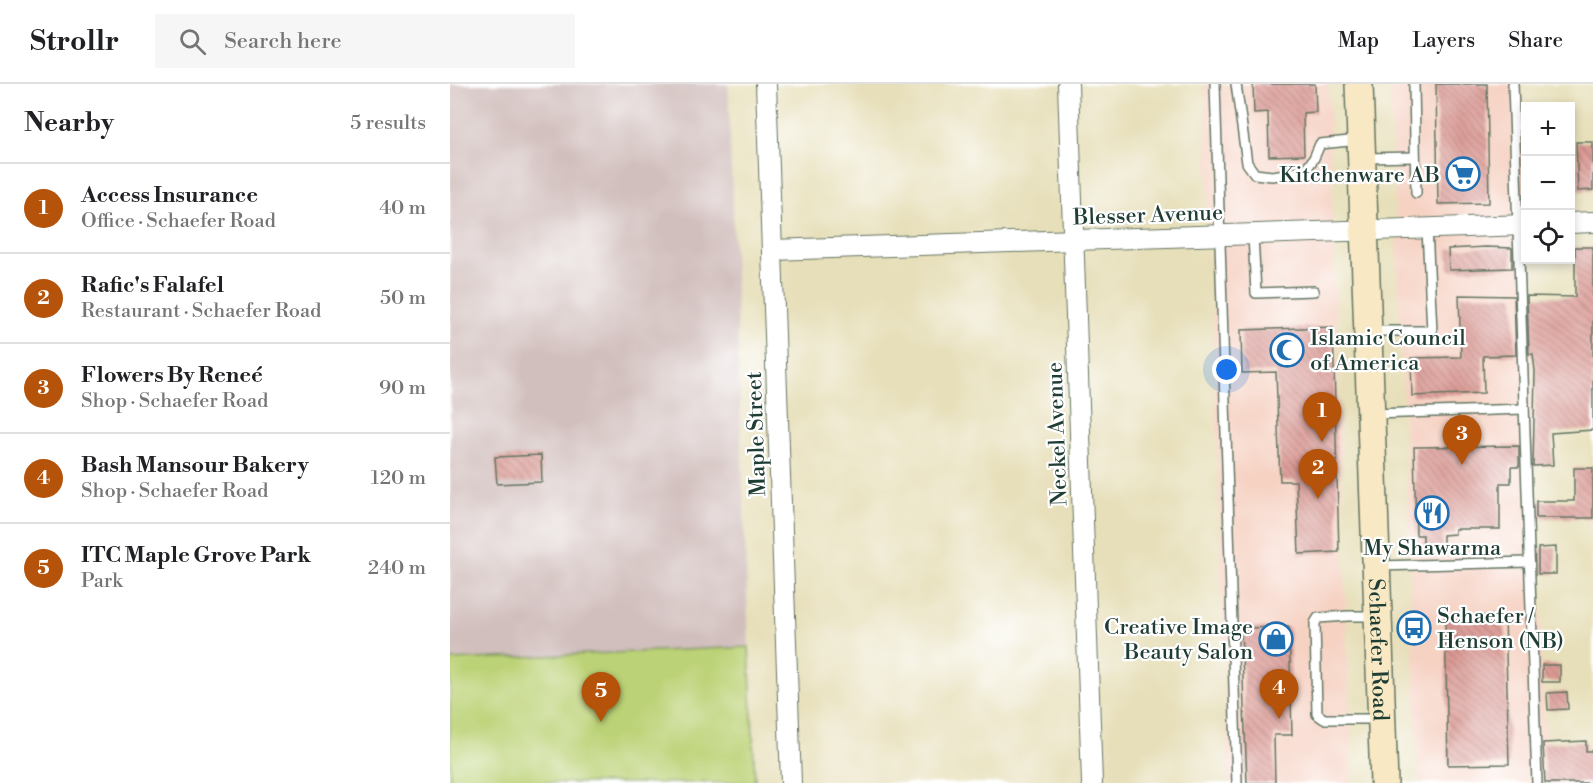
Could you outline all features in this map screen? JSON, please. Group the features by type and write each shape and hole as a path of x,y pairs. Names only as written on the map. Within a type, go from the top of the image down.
{"main road":[{"name":"Schaefer Road","path":"1359,84 1384,783"}],"street":[{"name":"Maple Street","path":"766,84 791,783"},
{"name":"Neckel Avenue","path":"1068,84 1092,783"},
{"path":"1575,223 1593,222"},
{"name":"Blesser Avenue","path":"772,250 1521,225"}],"lane":[{"path":"1215,84 1237,783"},
{"path":"1236,84 1247,163 1256,174 1272,176 1305,171 1320,144 1415,156"},
{"path":"1414,84 1416,193"},
{"path":"1513,84 1521,210"},
{"path":"1368,331 1432,331 1427,229"},
{"path":"1253,235 1256,293 1314,291"},
{"path":"1522,264 1524,409 1537,783"},
{"path":"1371,414 1524,409"},
{"path":"1377,566 1529,562"},
{"path":"1378,616 1318,618 1315,623 1317,714 1324,719 1382,719"}],"shaded area":[{"path":"450,84 728,84 754,783 450,783"},
{"path":"1205,84 1328,84 1352,783 1228,783"},
{"path":"1390,84 1521,84 1521,264 1527,264 1547,783 1419,783"}],"green space":[{"path":"749,647 755,783 450,783 450,660"}],"building":[{"path":"1253,84 1315,84 1316,112 1303,113 1304,155 1269,156 1268,112 1254,113"},
{"path":"1436,84 1487,84 1489,203 1438,204"},
{"path":"1576,142 1593,142 1593,190 1578,191"},
{"path":"1575,247 1593,247 1593,430 1551,433 1553,465 1533,466 1535,371 1533,354 1529,354 1527,296 1575,297"},
{"path":"1512,248 1512,268 1449,270 1448,249"},
{"path":"1459,295 1514,296 1516,355 1483,356 1484,393 1412,396 1411,358 1461,357"},
{"path":"1333,327 1339,552 1299,554 1296,481 1280,481 1276,372 1242,373 1241,330"},
{"path":"1519,446 1519,467 1511,467 1511,483 1500,483 1500,529 1455,529 1455,534 1443,535 1443,552 1423,552 1423,535 1416,535 1414,447"},
{"path":"541,455 542,482 497,484 495,457"},
{"path":"1574,468 1593,468 1593,518 1536,518 1536,501 1574,501"},
{"path":"1556,547 1556,574 1538,574 1538,548"},
{"path":"1505,615 1509,764 1448,765 1445,617"},
{"path":"1289,627 1292,735 1274,735 1275,783 1247,783 1241,628"},
{"path":"1542,665 1560,665 1560,682 1542,682"},
{"path":"1567,692 1568,709 1548,710 1547,693"},
{"path":"1586,741 1586,751 1593,751 1593,783 1545,783 1543,743"}],"place":[{"name":"Kitchenware AB","path":"1463,174"},
{"name":"Islamic Council of America","path":"1287,350"},
{"name":"Access Insurance","path":"1322,442"},
{"name":"Flowers By Reneé","path":"1462,465"},
{"name":"Rafic's Falafel","path":"1318,499"},
{"name":"My Shawarma","path":"1432,513"},
{"name":"Schaefer / Henson (NB)","path":"1414,628"},
{"name":"Creative Image Beauty Salon","path":"1276,639"},
{"name":"Bash Mansour Bakery","path":"1279,719"},
{"name":"ITC Maple Grove Park","path":"601,722"}]}
